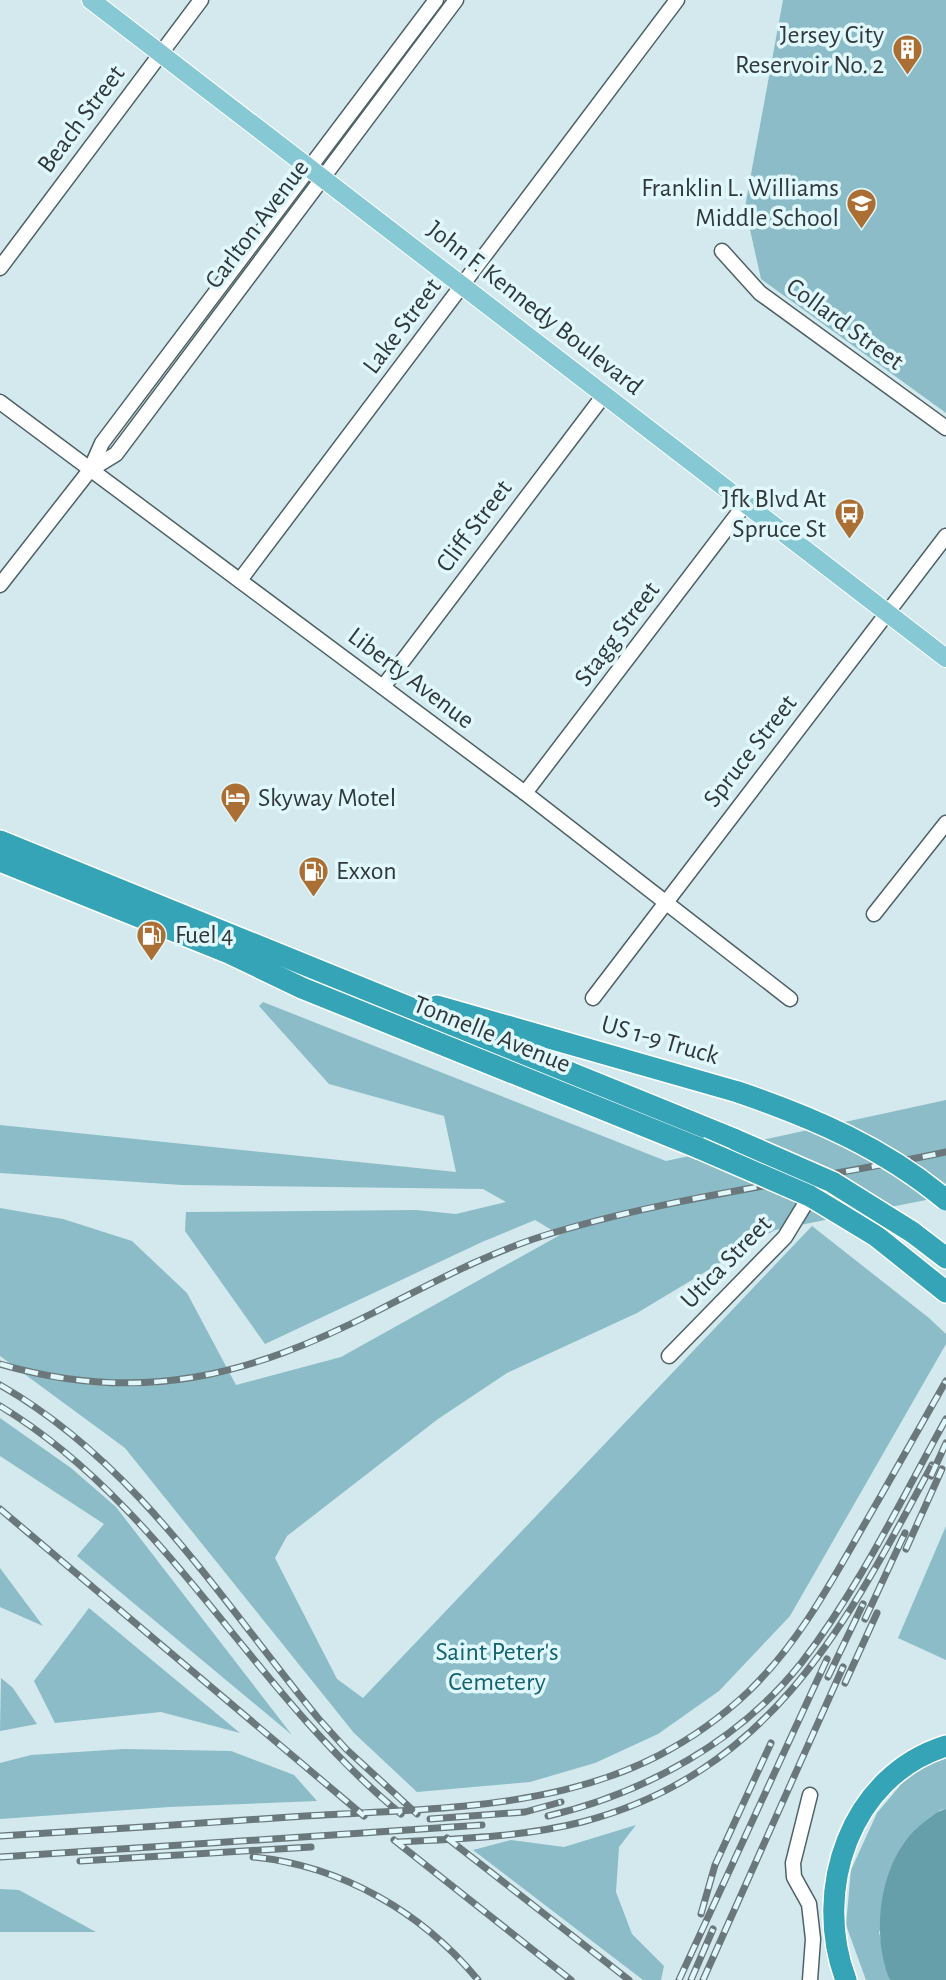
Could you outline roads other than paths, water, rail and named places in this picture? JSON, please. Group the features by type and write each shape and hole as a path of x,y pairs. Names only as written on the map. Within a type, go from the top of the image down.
{"highway":[{"name":"Tonnelle Avenue","path":"0,841 340,977 832,1182 946,1258"},
{"name":"Tonnelle Avenue","path":"0,861 229,953 302,988 699,1147 810,1196 890,1247 944,1290"},
{"name":"US 1-9 Truck","path":"340,977 738,1092 810,1118 866,1144 946,1200"},
{"path":"846,1980 837,1947 834,1904 840,1860 850,1834 863,1808 890,1776 912,1760 946,1746"}],"main road":[{"name":"John F. Kennedy Boulevard","path":"91,0 946,658"}],"street":[{"name":"Beach Street","path":"0,268 201,0"},
{"name":"Carlton Avenue","path":"409,50 436,0"},
{"name":"Carlton Avenue","path":"0,585 90,470 102,443 175,349 254,257 409,50 456,0"},
{"name":"Lake Street","path":"240,580 677,0"},
{"name":"Collard Street","path":"722,251 760,293 946,428"},
{"name":"Carlton Avenue","path":"90,470 116,454 186,359 254,257"},
{"path":"175,349 186,359"},
{"name":"Cliff Street","path":"383,687 604,395"},
{"name":"Liberty Avenue","path":"0,402 525,793 790,999"},
{"name":"Stagg Street","path":"525,793 746,503"},
{"name":"Spruce Street","path":"593,998 946,536"},
{"path":"874,914 946,823"},
{"name":"Utica Street","path":"669,1356 785,1237 810,1196"},
{"path":"810,1795 793,1863 793,1877 809,1904 813,1939 810,1980"}],"railway":[{"path":"0,1364 52,1376 101,1382 148,1382 194,1377 239,1367 330,1334 487,1257 556,1232 652,1207 946,1152"},
{"path":"0,1836 483,1804 540,1795 595,1781 648,1761 699,1731 748,1692 796,1636 836,1574 946,1381"},
{"path":"0,1385 49,1417 94,1453 135,1493 174,1536 318,1718 346,1749 417,1814"},
{"path":"0,1406 59,1448 112,1495 161,1547 299,1713 348,1766 401,1814"},
{"path":"548,1816 620,1793 688,1760 750,1716 777,1690 802,1662 842,1604 946,1419"},
{"path":"931,1476 946,1443"},
{"path":"398,1842 513,1834 582,1822 648,1799 705,1767 754,1729 796,1684 834,1635 868,1581 932,1465"},
{"path":"906,1549 942,1469"},
{"path":"0,1509 364,1816"},
{"path":"865,1619 905,1533"},
{"path":"828,1677 863,1604"},
{"path":"845,1683 877,1613"},
{"path":"679,1980 827,1659"},
{"path":"703,1980 843,1667"},
{"path":"701,1914 715,1865 771,1743"},
{"path":"430,1819 525,1812 561,1802"},
{"path":"0,1857 482,1825"},
{"path":"447,1838 629,1980"},
{"path":"394,1840 571,1980"},
{"path":"80,1861 311,1847"},
{"path":"253,1857 318,1870 378,1896 432,1933 478,1980"},
{"path":"691,1980 713,1929"}],"place":[{"name":"Jersey City Reservoir No. 2","path":"907,77"},
{"name":"Franklin L. Williams Middle School","path":"862,230"},
{"name":"Jfk Blvd At Spruce St","path":"849,541"},
{"name":"Skyway Motel","path":"235,825"},
{"name":"Exxon","path":"313,898"},
{"name":"Fuel 4","path":"152,962"}],"park label":[{"name":"Saint Peter's Cemetery","path":"497,1667"}]}
